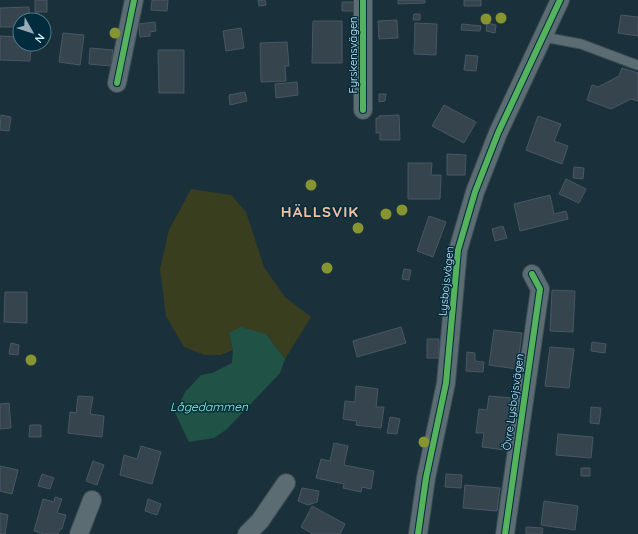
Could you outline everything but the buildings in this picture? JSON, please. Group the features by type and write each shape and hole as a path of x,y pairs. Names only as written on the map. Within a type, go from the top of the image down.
{"street":[{"path":"117,83 134,0"},
{"name":"Fyrskensvägen","path":"363,0 363,110"},
{"name":"Lysbojsvägen","path":"418,534 426,478 446,383 458,250 475,192 498,133 560,0"},
{"name":"Övre Lysbojsvägen","path":"505,534 540,289 532,274"},
{"path":"247,534 260,521 286,483"},
{"path":"79,534 92,500"}],"lane":[{"path":"544,37 581,44 637,65"}],"shaded area":[{"path":"191,189 231,195 246,212 264,267 285,297 311,317 285,359 266,334 229,333 233,350 221,355 205,355 184,347 166,316 160,269 169,230"}],"water":[{"name":"Lågedammen","path":"241,327 266,334 285,359 280,373 227,429 214,438 189,442 175,413 185,392 201,375 212,373 232,363 233,350 229,333"}],"cycle path":[{"path":"117,83 134,0"},
{"path":"363,0 363,110"},
{"path":"418,534 426,478 446,383 458,250 475,192 498,133 560,0"},
{"path":"505,534 540,289 532,274"}],"district":[{"name":"HÄLLSVIK","path":"320,212"}]}
